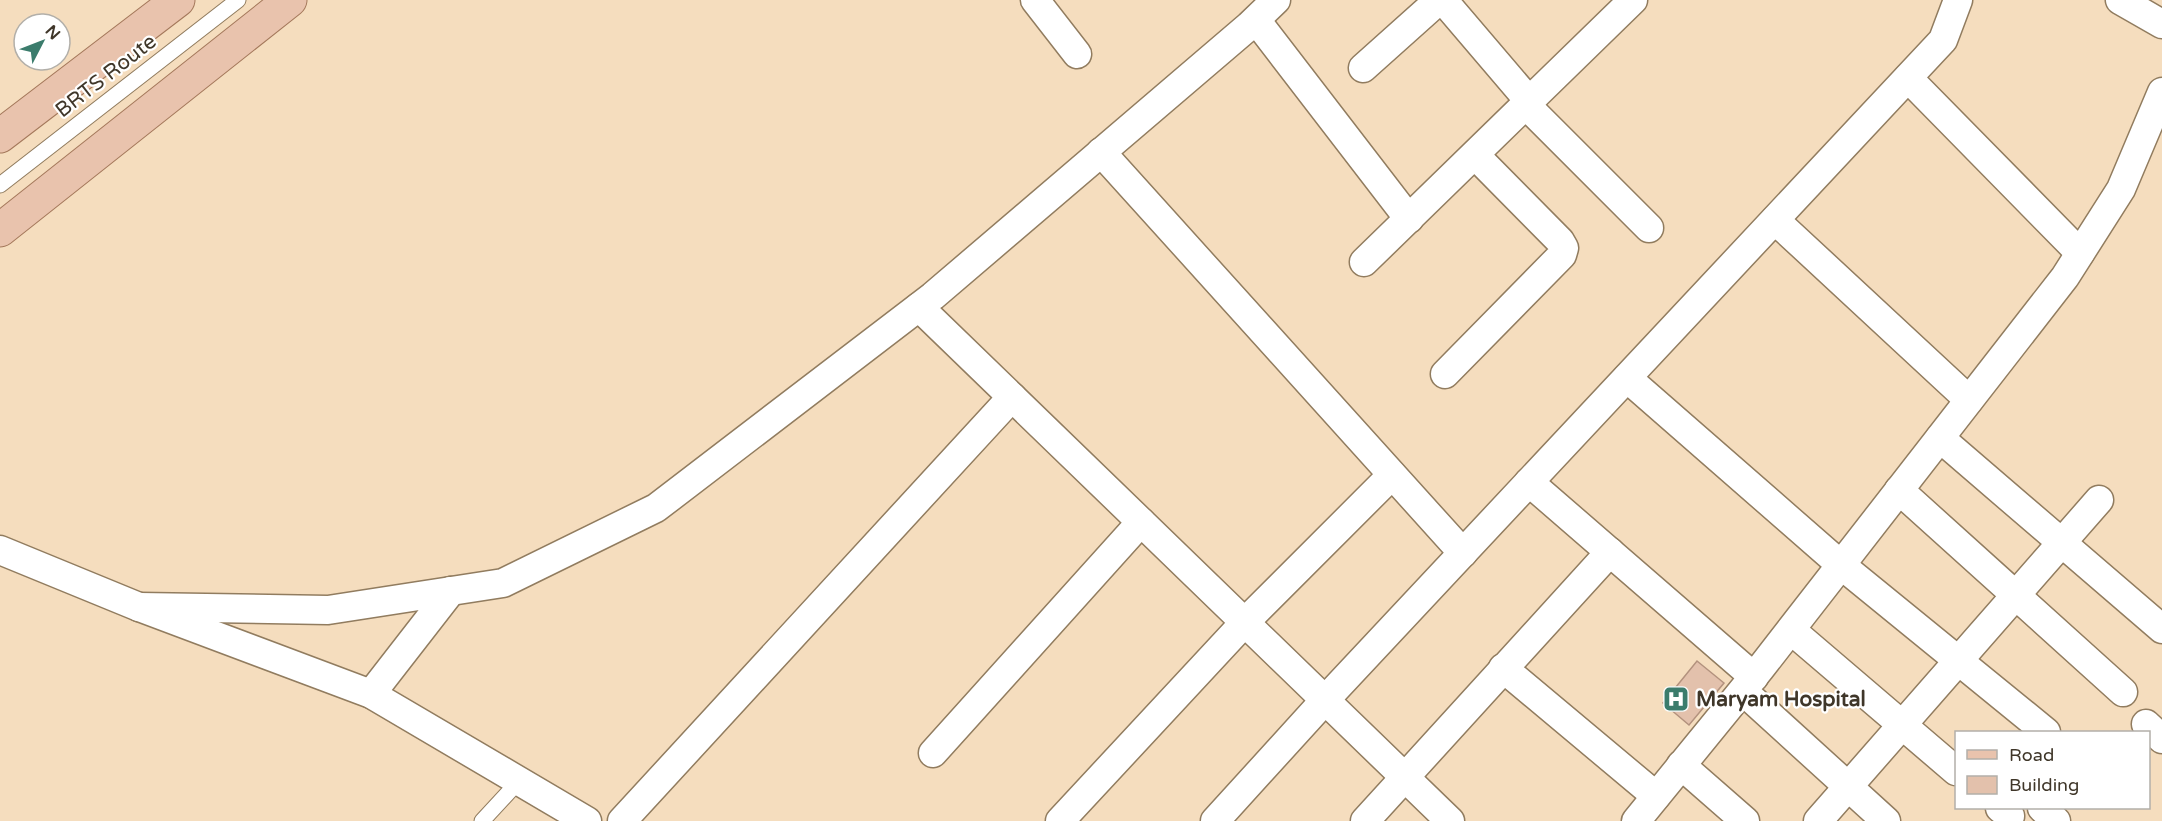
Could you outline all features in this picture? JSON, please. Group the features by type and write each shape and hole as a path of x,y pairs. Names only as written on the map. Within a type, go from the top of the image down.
{"main road":[{"path":"0,230 290,0"},
{"path":"0,136 168,2"}],"street":[{"path":"1035,0 1077,54"},
{"path":"139,607 328,610 502,583 656,508 919,307 1256,20 1276,0"},
{"path":"1363,68 1441,0 1528,103 1649,228"},
{"path":"1364,262 1633,0"},
{"path":"1215,821 1325,700 1943,40 1958,0"},
{"path":"2120,0 2162,24"},
{"path":"1256,20 1409,219"},
{"path":"1908,78 2080,253"},
{"path":"1636,821 1791,630 2065,277 2121,189 2155,128 2162,92"},
{"path":"1101,152 1463,553"},
{"path":"1445,374 1562,255 1564,248 1560,241 1474,155"},
{"path":"1775,220 1969,400"},
{"path":"919,307 1450,821"},
{"path":"1627,378 1841,565 2045,731"},
{"path":"622,821 1012,397"},
{"path":"1940,438 2162,629"},
{"path":"1060,821 1245,622 1392,475"},
{"path":"1529,482 1610,552 1886,821"},
{"path":"1899,490 2123,692"},
{"path":"1818,821 2099,500"},
{"path":"933,753 1141,522"},
{"path":"0,550 139,607 371,694 587,821"},
{"path":"1365,821 1610,552"},
{"path":"371,694 451,591"},
{"path":"1791,630 1955,770"},
{"path":"1503,668 1656,796"},
{"path":"1681,765 1744,821"},
{"path":"2044,809 2056,821"}],"lane":[{"name":"BRTS Route","path":"0,185 238,0"},
{"path":"482,821 519,781"}],"building":[{"path":"1697,661 1724,683 1689,725 1663,703"}],"place":[{"name":"Maryam Hospital","path":"1676,699"}]}
